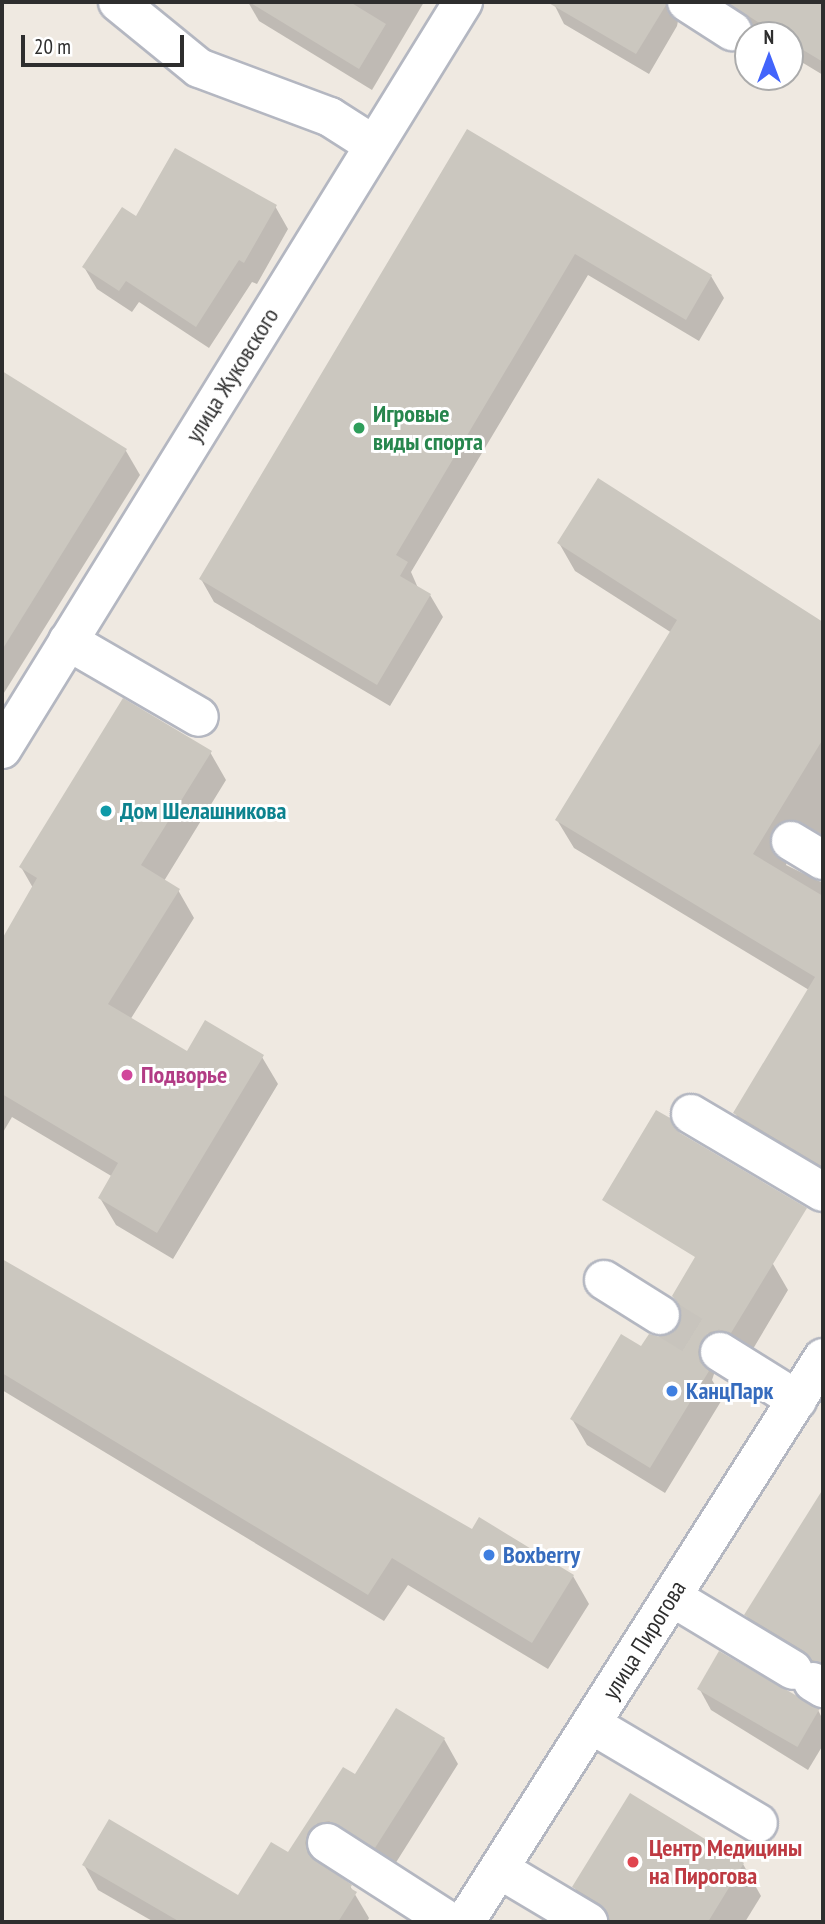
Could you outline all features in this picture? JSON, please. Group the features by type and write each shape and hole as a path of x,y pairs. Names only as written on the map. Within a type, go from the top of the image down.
{"street":[{"path":"118,2 199,68 330,117 374,145"},
{"name":"улица Жуковского","path":"2,749 463,2"},
{"path":"687,2 732,31"},
{"path":"68,641 199,717"},
{"path":"791,841 823,860"},
{"path":"691,1114 823,1192"},
{"path":"604,1280 660,1315"},
{"path":"720,1352 797,1400"},
{"name":"улица Пирогова","path":"466,1922 823,1358"},
{"path":"672,1597 810,1680"},
{"path":"591,1724 758,1823"},
{"path":"327,1843 450,1922"},
{"path":"499,1868 588,1922"}],"building":[{"path":"249,2 350,2 386,24 359,69"},
{"path":"547,2 665,2 666,5 636,54"},
{"path":"727,2 823,2 823,62 804,50 804,21 756,21"},
{"path":"467,129 712,275 686,320 575,254 396,555 408,562 400,576 431,594 377,685 199,579"},
{"path":"175,148 277,205 244,263 239,260 196,327 126,281 119,291 82,267 122,207 136,216"},
{"path":"2,371 127,449 2,650"},
{"path":"598,478 823,622 823,739 753,854 823,896 823,1167 733,1113 815,977 555,820 677,620 557,543"},
{"path":"123,698 212,751 141,865 180,889 108,1004 187,1051 205,1020 264,1055 157,1233 98,1198 118,1163 2,1094 2,939 37,878 19,867"},
{"path":"656,1110 670,1118 680,1133 807,1208 731,1333 721,1330 710,1332 701,1341 698,1352 700,1362 709,1371 650,1468 570,1419 621,1334 641,1346 649,1334 660,1337 671,1334 679,1326 682,1316 680,1305 672,1296 695,1257 602,1200"},
{"path":"2,1259 472,1529 479,1517 574,1575 532,1643 392,1558 368,1595 2,1373"},
{"path":"823,1489 823,1663 812,1660 804,1651 744,1615"},
{"path":"719,1651 819,1709 797,1747 697,1689"},
{"path":"396,1708 445,1738 375,1848 329,1821 318,1823 308,1832 305,1843 308,1854 352,1885 350,1888 357,1892 338,1922 180,1922 82,1865 109,1819 238,1895 271,1842 288,1852 343,1767 355,1774"},
{"path":"630,1793 744,1863 708,1922 610,1922 607,1912 600,1904 572,1887"}],"tunnel":[{"path":"660,1315 720,1352"}],"place":[{"name":"Игровые виды спорта","path":"359,428"},
{"name":"Дом Шелашникова","path":"106,811"},
{"name":"Подворье","path":"127,1075"},
{"name":"КанцПарк","path":"672,1391"},
{"name":"Boxberry","path":"489,1555"},
{"name":"Центр Медицины на Пирогова","path":"633,1862"}]}
